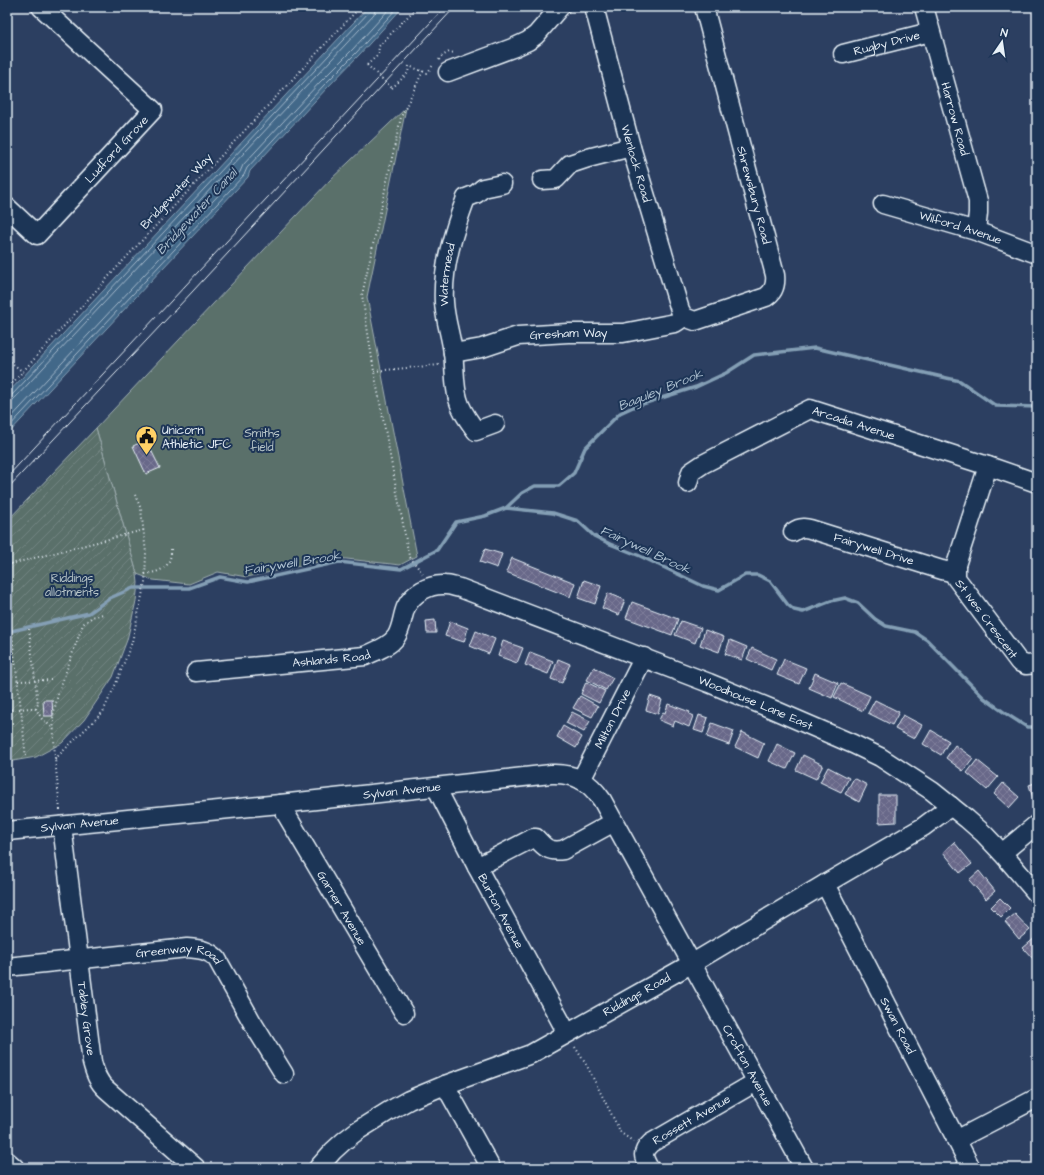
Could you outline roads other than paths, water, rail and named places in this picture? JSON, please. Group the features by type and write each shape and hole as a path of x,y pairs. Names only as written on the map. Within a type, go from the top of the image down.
{"street":[{"name":"Ludford Grove","path":"7,207 37,235 153,110 41,7"},
{"path":"458,64 515,47 528,41 536,36 560,7"},
{"name":"Wenlock Road","path":"594,7 631,147 680,310 684,317"},
{"name":"Shrewsbury Road","path":"684,317 695,321 766,297 774,288 776,279 704,7"},
{"name":"Harrow Road","path":"924,7 978,201 976,231"},
{"name":"Rugby Drive","path":"843,54 930,32"},
{"path":"554,184 570,164 631,147"},
{"name":"Watermead","path":"495,424 472,435 458,399 444,301 445,284 452,243 467,193 502,184"},
{"name":"Wilford Avenue","path":"883,204 976,231 1037,254"},
{"name":"Gresham Way","path":"453,358 518,336 568,333 623,333 675,323 684,317"},
{"name":"Arcadia Avenue","path":"688,483 691,472 703,464 810,409 988,466 1037,484"},
{"name":"St Ives Crescent","path":"988,466 956,565 956,578 1019,662 1026,665 1037,664"},
{"name":"Fairywell Drive","path":"793,532 801,528 810,528 955,573"},
{"name":"Woodhouse Lane East","path":"432,586 444,585 460,588 644,657 758,703 880,757 932,791 984,834 1037,894"},
{"name":"Ashlands Road","path":"196,672 365,656 388,645 396,637 406,607 413,597 422,590 432,586"},
{"name":"Milton Drive","path":"581,780 644,657"},
{"name":"Sylvan Avenue","path":"7,831 280,804 551,774 573,776 589,785 596,791 691,964"},
{"name":"Burton Avenue","path":"436,787 477,867 567,1034"},
{"name":"Garner Avenue","path":"280,804 404,1013"},
{"name":"Riddings Road","path":"318,1168 338,1146 373,1120 409,1100 445,1085 531,1054 691,964 923,827 951,806"},
{"path":"477,867 533,838 536,838 549,850 563,850 614,822"},
{"path":"1002,853 1037,824"},
{"name":"Tabley Grove","path":"62,826 92,1062 98,1079 106,1089 196,1168"},
{"name":"Swan Road","path":"825,884 970,1168"},
{"name":"Greenway Road","path":"7,968 187,948 205,950 217,959 252,1022 284,1074"},
{"name":"Crofton Avenue","path":"691,964 804,1168"},
{"name":"Rossett Avenue","path":"649,1168 644,1157 645,1149 652,1143 756,1082"},
{"path":"445,1085 490,1168"},
{"path":"956,1140 1037,1098"},
{"path":"7,1161 15,1168"}],"water":[{"name":"Bridgewater Canal","path":"368,7 403,7 250,171 248,177 7,435 7,394"}],"waterway":[{"name":"Baguley Brook","path":"506,508 522,493 535,486 559,486 574,473 585,448 620,413 633,407 696,387 726,373 754,355 815,348 960,381 996,406 1037,407"},
{"name":"Fairywell Brook","path":"7,632 89,613 110,598 133,588 189,588 220,577 248,582 339,562 401,569 437,550 456,522 485,516 506,508 553,513 578,521 594,536 703,586 719,590 745,575 758,575 770,581 788,605 794,610 803,612 831,601 845,598 858,603 875,619 886,626 915,632 927,640 984,698 1027,727 1037,727"}],"tram line":[{"path":"7,477 445,7"},
{"path":"7,489 193,291 455,7"}],"place":[{"name":"Unicorn Athletic JFC","path":"146,456"}],"park label":[{"name":"Smiths field","path":"262,440"},
{"name":"Riddings allotments","path":"72,585"}]}
